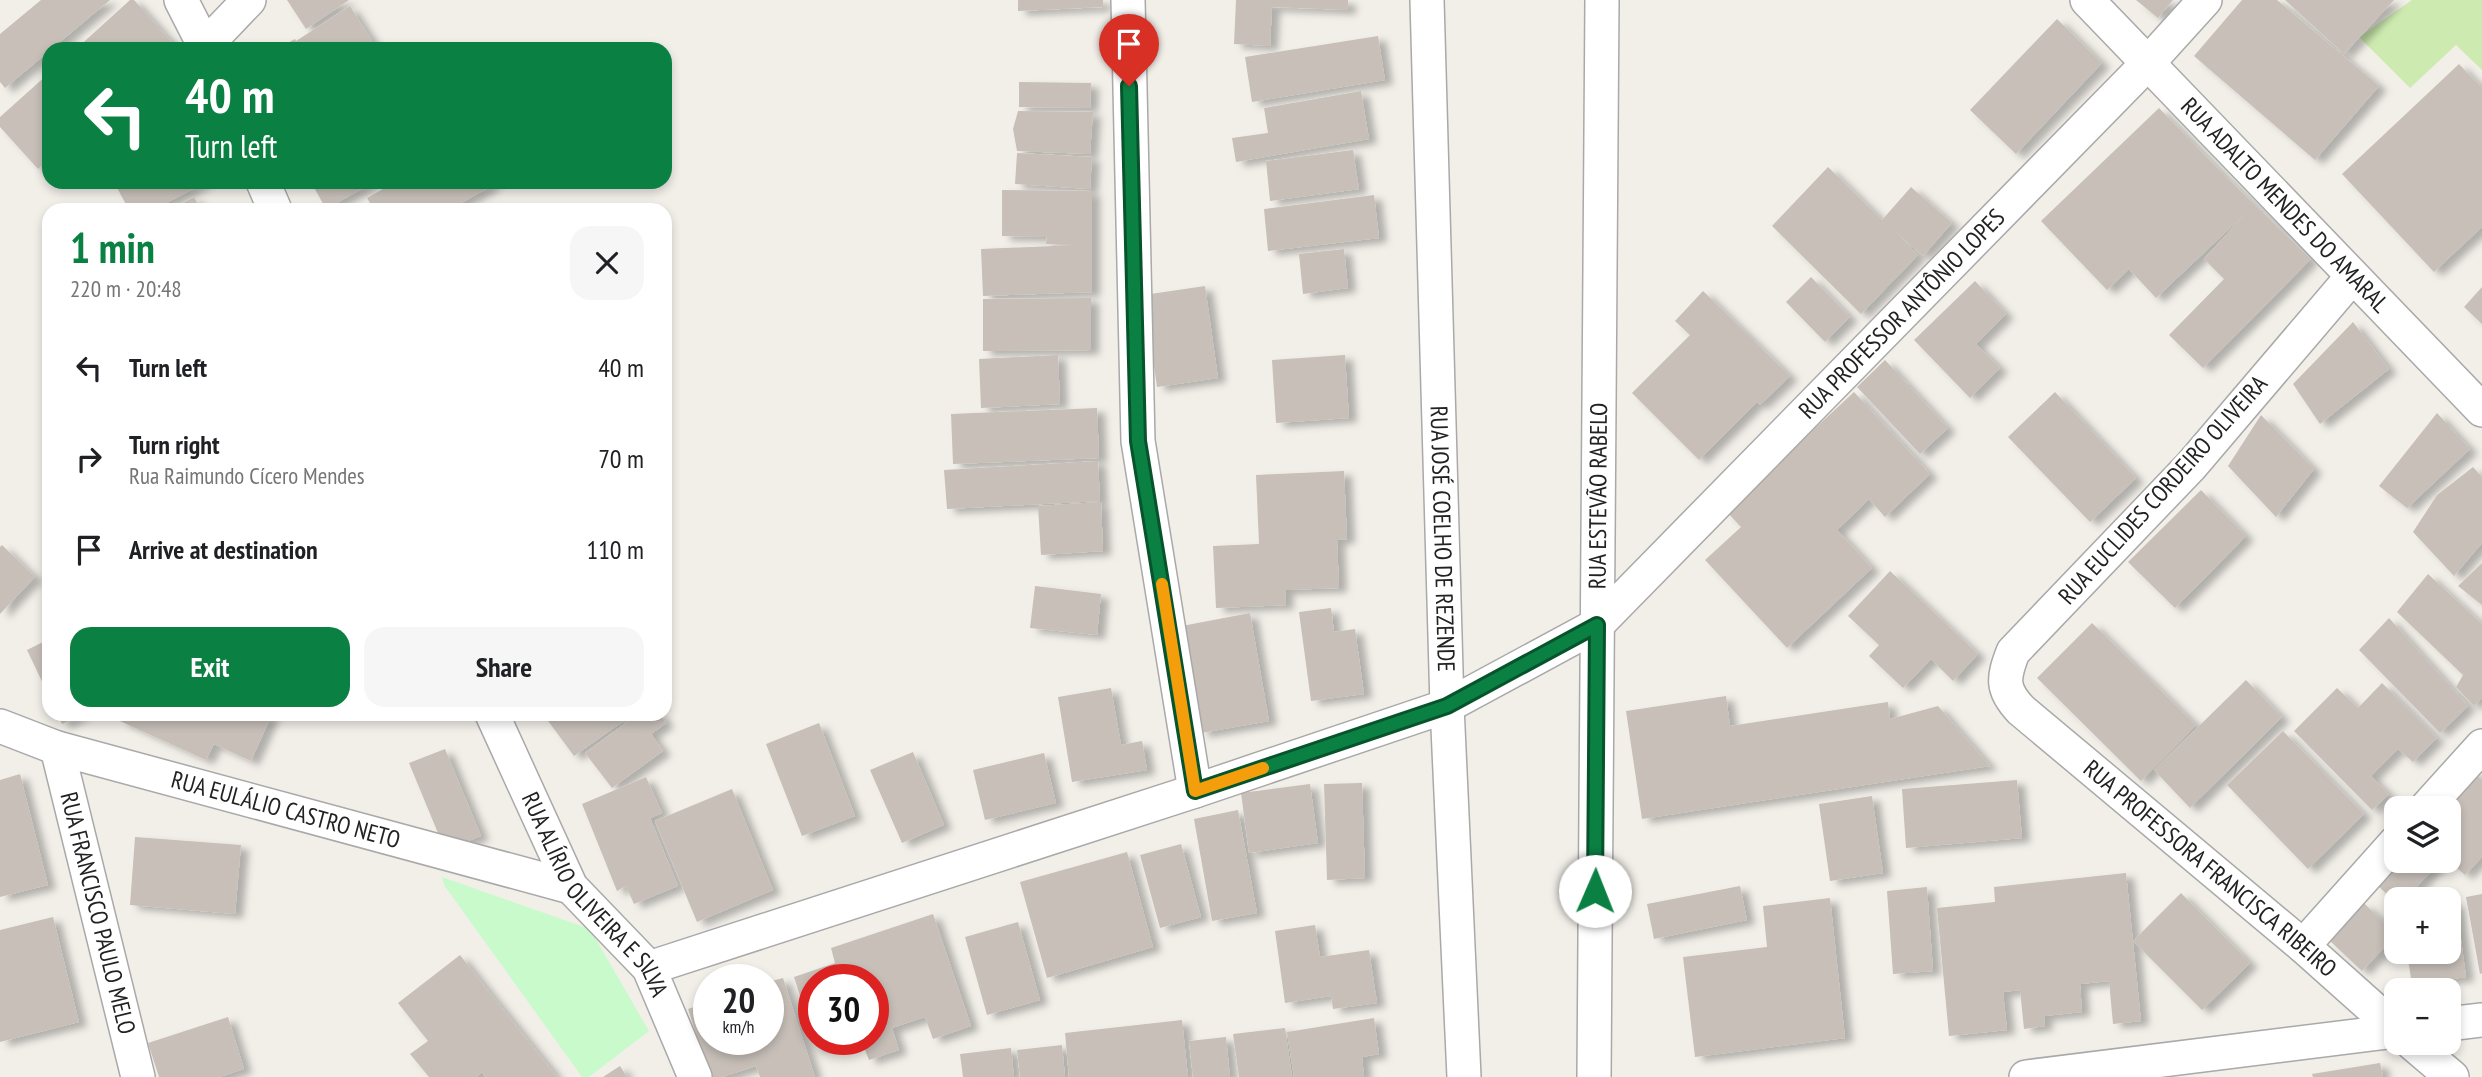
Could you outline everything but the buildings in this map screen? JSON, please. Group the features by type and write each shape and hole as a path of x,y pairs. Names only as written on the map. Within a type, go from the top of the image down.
{"street":[{"path":"181,0 203,42"},
{"path":"211,42 248,0"},
{"path":"1128,0 1138,441 1195,791"},
{"name":"RUA JOSÉ COELHO DE REZENDE","path":"1427,0 1447,706 1464,1077"},
{"name":"RUA ESTEVÃO RABELO","path":"1594,1077 1602,0"},
{"name":"RUA ADALTO MENDES DO AMARAL","path":"2087,0 2482,410"},
{"name":"RUA PROFESSOR ANTÔNIO LOPES","path":"649,968 1195,791 1447,706 1597,625 2147,64 2204,0"},
{"name":"RUA EUCLIDES CORDEIRO OLIVEIRA","path":"2021,710 2008,696 2006,685 2006,674 2013,652 2191,466 2352,277"},
{"name":"RUA PROFESSORA FRANCISCA RIBEIRO","path":"2021,710 2303,946 2384,1019"},
{"name":"RUA ALÍRIO OLIVEIRA E SILVA","path":"495,721 571,887 649,968 695,1077"},
{"name":"RUA EULÁLIO CASTRO NETO","path":"0,726 57,748 571,887"},
{"path":"2437,796 2482,746"},
{"name":"RUA FRANCISCO PAULO MELO","path":"57,748 138,1077"},
{"path":"2303,946 2384,855"},
{"path":"2461,1022 2482,1020"},
{"path":"2026,1077 2384,1032"},
{"path":"2426,1055 2452,1077"}],"green space":[{"path":"2412,0 2482,0 2482,70 2456,45 2410,88 2359,37"},
{"path":"442,877 590,929 649,1031 589,1077 582,1077 444,885"}],"slow traffic":[{"path":"1162,584 1195,791 1263,768"}],"route":[{"path":"1129,86 1138,441 1195,791 1447,706 1597,625 1595,891"}]}
